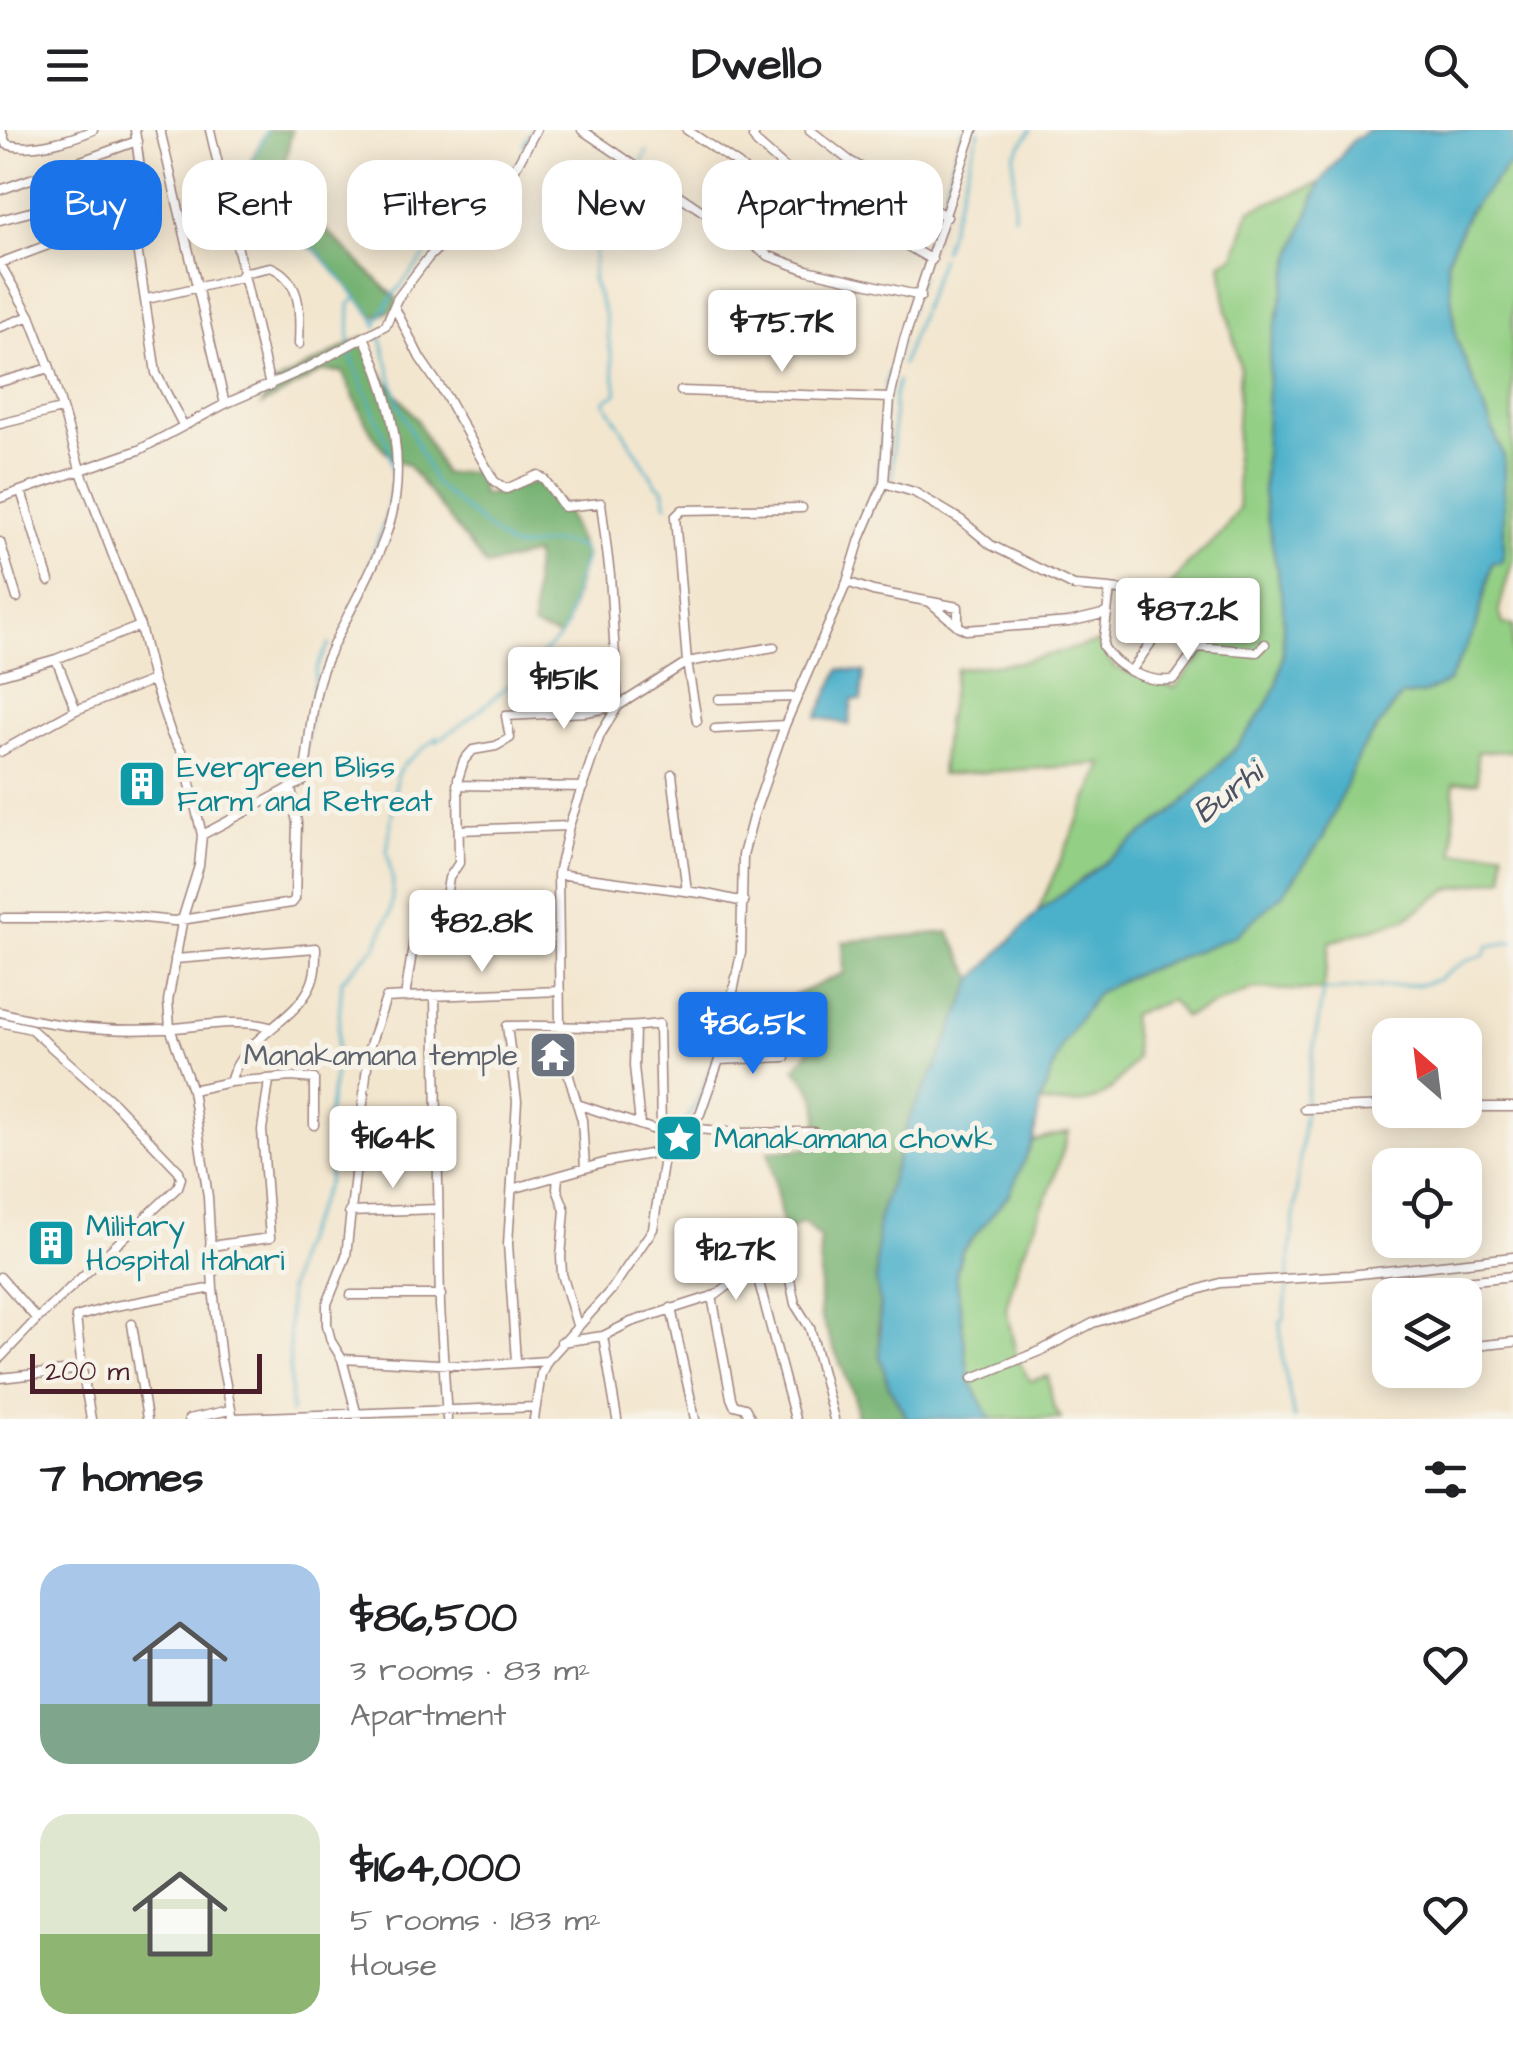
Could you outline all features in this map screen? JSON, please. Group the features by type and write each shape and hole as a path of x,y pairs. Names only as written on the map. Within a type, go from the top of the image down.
{"street":[{"path":"1,130 6,144 15,146 72,139 93,130"},
{"path":"134,130 139,160"},
{"path":"160,130 225,404"},
{"path":"210,130 270,386"},
{"path":"0,498 139,450 386,325 397,299 428,258 510,178 536,130"},
{"path":"582,130 769,256 807,270 921,296"},
{"path":"688,130 732,160"},
{"path":"756,130 753,136 757,144 775,160"},
{"path":"810,130 850,161 946,217"},
{"path":"512,1189 665,1151 700,1114 719,1060 741,952 743,855 752,817 796,697 847,582 884,483 886,398 973,130"},
{"path":"0,190 137,142"},
{"path":"0,220 30,212"},
{"path":"37,250 0,264 30,316 50,368 80,470 140,626 172,734 183,754 202,835 199,866 183,917 168,1001 170,1028 192,1090 208,1198 212,1288 232,1416"},
{"path":"138,250 158,379 183,425"},
{"path":"915,250 932,260"},
{"path":"147,300 271,267 294,285 300,310 299,344"},
{"path":"0,288 11,284"},
{"path":"395,308 420,358 494,480 506,489 538,475 564,508 601,504 610,575 618,706 600,735 569,826 558,874 560,1024 586,1142 585,1168"},
{"path":"0,327 30,316"},
{"path":"202,835 302,781 322,674 386,534 400,482 378,370 364,337"},
{"path":"0,382 50,368"},
{"path":"681,391 886,398"},
{"path":"0,424 61,409"},
{"path":"884,483 914,492 961,520 991,546 1074,586 1134,591 1152,598 1172,613 1198,646 1257,652 1266,644"},
{"path":"21,491 49,581"},
{"path":"697,721 687,662 674,524 678,512 802,508"},
{"path":"0,542 17,598"},
{"path":"847,582 873,591 958,607 958,626"},
{"path":"1110,589 1105,651 1132,671 1158,681 1175,679 1198,646"},
{"path":"931,603 966,630 1069,622 1107,613"},
{"path":"1132,671 1172,613"},
{"path":"0,675 56,659 140,626"},
{"path":"405,997 416,927 421,918 444,913 449,878 459,863 458,785 464,760 473,750 496,746 510,738 506,716 586,712 618,706 687,662 774,647"},
{"path":"56,659 76,710"},
{"path":"0,752 76,710 153,680"},
{"path":"719,699 796,697"},
{"path":"715,729 786,725"},
{"path":"672,774 687,891"},
{"path":"458,785 583,787"},
{"path":"4,918 104,914 174,920 292,903 297,823 291,788"},
{"path":"458,830 569,826"},
{"path":"558,874 744,902"},
{"path":"175,960 316,948 313,981 308,990 248,1049 233,1070 230,1082"},
{"path":"357,1416 342,1359 331,1341 327,1304 346,1256 372,1034 386,998 560,991"},
{"path":"436,996 440,1295 447,1419"},
{"path":"0,1012 86,1029 249,1022 270,1027"},
{"path":"0,1022 31,1029 114,1103 181,1174 178,1186 0,1358"},
{"path":"516,1361 508,1244 517,1101 506,1026 560,1024 594,1030 659,1024 662,1130"},
{"path":"635,1028 640,1125"},
{"path":"719,1060 785,1058"},
{"path":"192,1090 230,1082 314,1079 314,1126"},
{"path":"210,1246 270,1238 262,1130 269,1081"},
{"path":"578,1104 679,1138"},
{"path":"1304,1110 1372,1107"},
{"path":"1482,1107 1513,1107"},
{"path":"690,1128 740,1133 815,1132"},
{"path":"534,1419 547,1360 612,1289 652,1229 665,1151"},
{"path":"558,1176 557,1189 566,1210 562,1274 577,1325"},
{"path":"349,1212 438,1208"},
{"path":"972,1378 1040,1351 1093,1323 1220,1284 1513,1257"},
{"path":"561,1342 603,1336 670,1308 712,1296 737,1278 780,1266 787,1268 795,1304 810,1328 834,1419"},
{"path":"756,1271 796,1419"},
{"path":"1482,1279 1513,1276"},
{"path":"0,1277 37,1319"},
{"path":"91,1419 76,1317 212,1288"},
{"path":"351,1295 440,1295"},
{"path":"712,1296 731,1398 734,1405 745,1408 751,1419"},
{"path":"670,1308 695,1419"},
{"path":"132,1324 147,1419"},
{"path":"603,1336 617,1419"},
{"path":"1482,1345 1513,1342"},
{"path":"342,1359 443,1365 547,1360"},
{"path":"0,1378 82,1369"},
{"path":"189,1419 536,1407"}],"green space":[{"path":"267,130 292,130 285,160 252,160"},
{"path":"1513,160 1513,558 1499,610 1503,624 1513,626 1513,751 1477,752 1478,782 1454,783 1454,854 1503,850 1505,878 1449,889 1405,919 1330,942 1323,991 1254,989 1184,1017 1171,1000 1131,1015 1136,1058 1116,1084 1086,1102 1040,1103 1062,1045 1097,993 1235,936 1323,838 1360,752 1401,696 1422,694 1476,628 1492,564 1501,561 1504,552 1504,457 1456,338 1447,260 1468,212"},
{"path":"1320,183 1292,257 1270,349 1263,494 1283,603 1283,657 1277,685 1238,745 1179,807 1037,913 1103,764 941,775 956,669 1019,662 1099,642 1114,667 1175,688 1198,659 1187,628 1160,599 1188,564 1222,533 1239,509 1235,459 1240,367 1221,263 1235,256 1250,210"},
{"path":"327,231 397,299 395,308 373,316 315,250 327,250"},
{"path":"364,337 378,370 416,418 444,474 480,471 482,496 536,482 564,507 585,555 560,637 533,627 535,554 486,566 408,465 396,460 376,439 342,372 323,371 262,405 270,386"},
{"path":"949,932 974,979 934,1072 911,1114 878,1221 878,1330 889,1386 907,1419 857,1419 854,1396 820,1315 820,1238 804,1222 784,1233 769,1151 814,1148 816,1134 818,1105 795,1068 809,1051 791,997 844,973 843,942"},
{"path":"1069,1132 1018,1265 1006,1308 1017,1358 1030,1381 1048,1376 1053,1406 1061,1419 991,1419 969,1380 956,1273 962,1251 1009,1193 1033,1141"}],"water":[{"name":"Burhi","path":"1368,130 1513,130 1513,160 1468,212 1447,260 1456,338 1504,457 1501,562 1492,563 1476,628 1448,682 1422,694 1401,696 1360,752 1323,838 1283,894 1235,936 1097,993 1062,1045 1040,1103 1033,1141 1010,1193 962,1251 956,1273 969,1379 991,1419 907,1419 889,1386 880,1357 878,1221 911,1114 934,1072 974,979 1037,913 1179,807 1238,745 1277,685 1283,656 1283,603 1263,494 1270,349 1292,257 1320,183 1353,140"},
{"path":"840,669 864,672 861,700 852,700 849,725 817,717"}],"waterway":[{"path":"267,130 255,156 248,186 249,215 255,229 264,240 296,238 318,252 373,316 377,327"},
{"path":"943,205 964,130"},
{"path":"943,251 979,130"},
{"path":"1014,216 1014,156 1031,130"},
{"path":"523,146 531,131"},
{"path":"647,151 629,191 631,197 609,232 596,242 592,279 605,315 617,393 604,401 657,485 663,488 667,505"},
{"path":"377,322 425,256"},
{"path":"902,364 941,258"},
{"path":"915,290 921,275"},
{"path":"349,344 350,304 355,299"},
{"path":"909,313 912,300"},
{"path":"291,1412 288,1292 297,1252 328,1182 327,1122 342,980 376,946 391,911 393,882 387,852 397,774 438,737 436,742 485,706 560,637 585,559 582,548 571,544 509,546 435,484 399,405 380,334"},
{"path":"885,394 901,340"},
{"path":"350,354 387,443 393,474"},
{"path":"892,479 894,397 898,381"},
{"path":"859,531 879,480 884,402"},
{"path":"369,566 386,518 393,482"},
{"path":"301,772 316,669 329,644"},
{"path":"1294,1419 1280,1322 1284,1319 1306,1096 1323,991 1423,984 1437,980 1467,960 1485,955 1488,946 1513,942"},
{"path":"679,1130 704,1087 725,1011"}],"place":[{"name":"Evergreen Bliss Farm and Retreat","path":"142,784"},
{"name":"Manakamana temple","path":"553,1055"},
{"name":"Manakamana chowk","path":"679,1138"},
{"name":"Military Hospital Itahari","path":"51,1243"}]}
